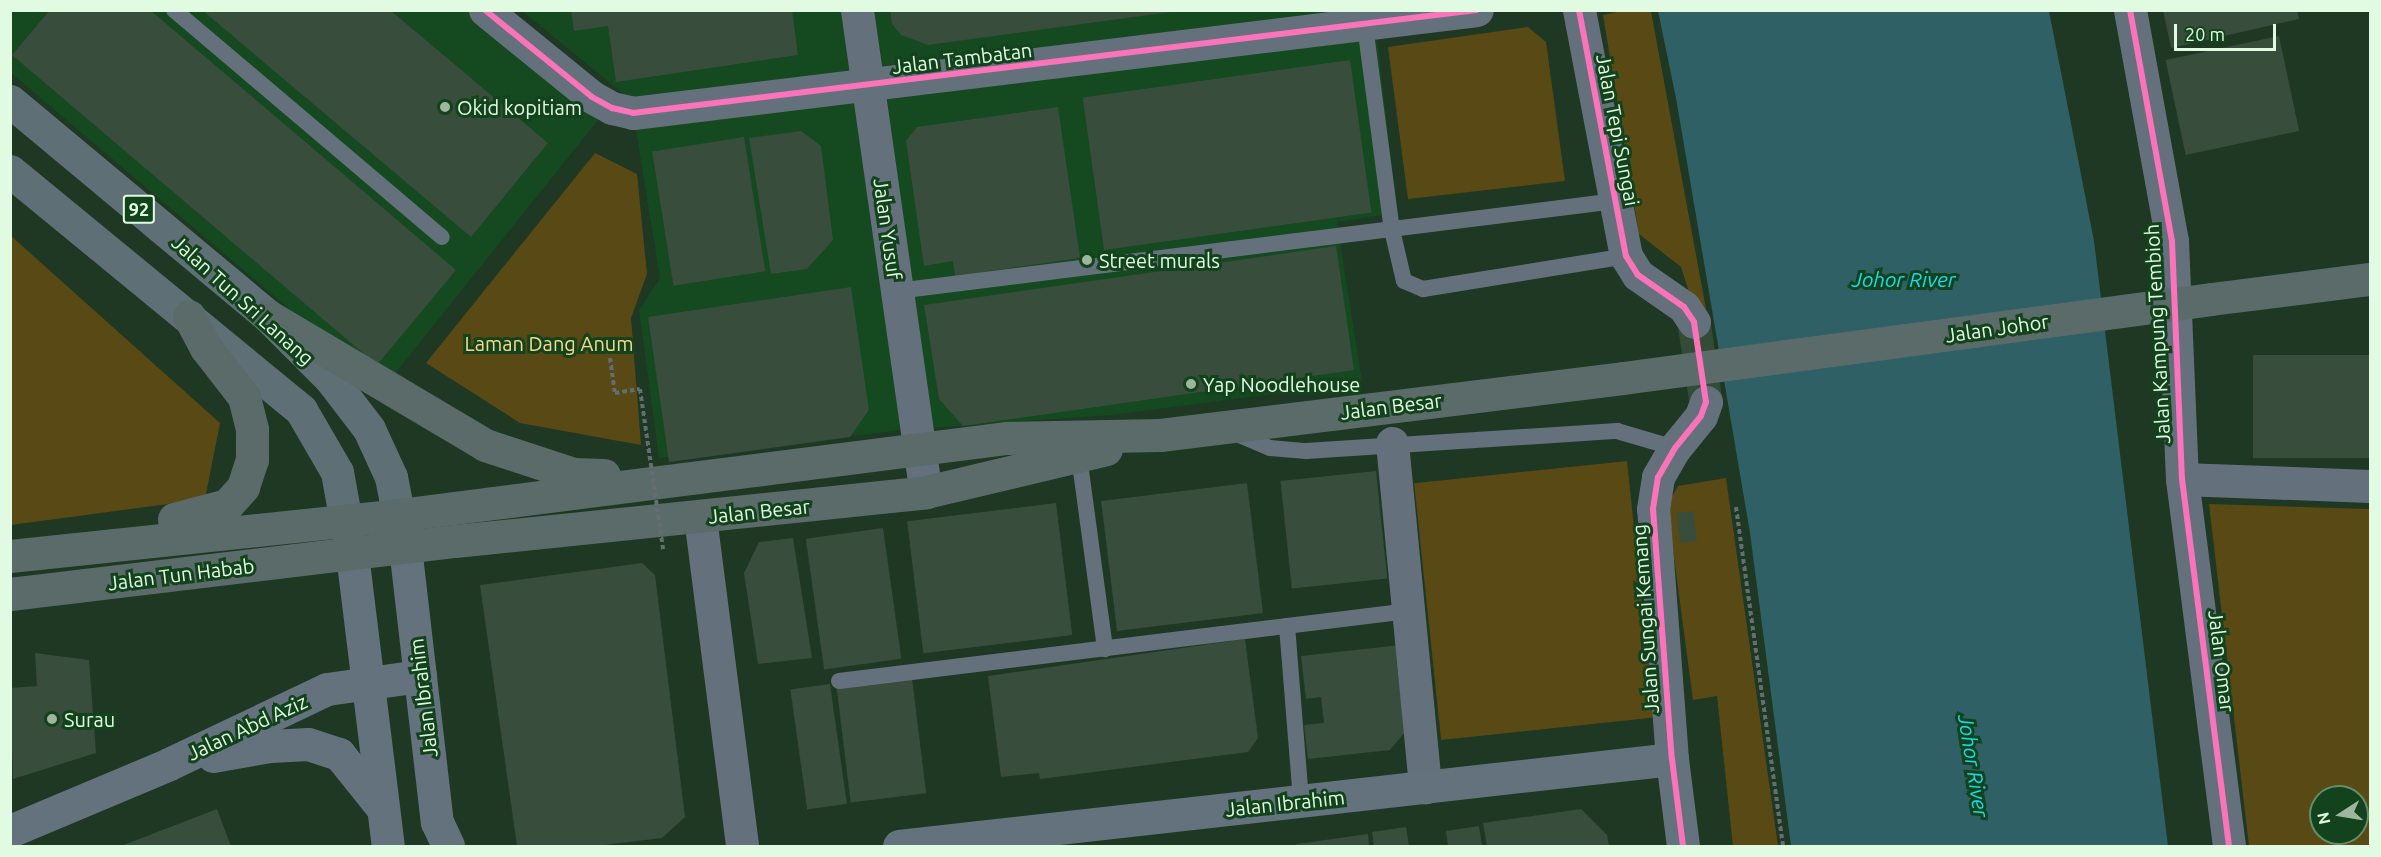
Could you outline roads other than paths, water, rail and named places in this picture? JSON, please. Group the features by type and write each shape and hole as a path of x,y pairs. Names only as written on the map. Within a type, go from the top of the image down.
{"highway":[{"name":"Jalan Johor","path":"1623,378 2370,279"},
{"path":"68,549 154,523 215,511 236,498 243,487 252,460 249,412 244,397 206,348 189,316"},
{"path":"268,316 485,445 573,474 667,479"},
{"name":"Jalan Besar","path":"348,520 1007,438 1160,435 1623,378"},
{"name":"Jalan Besar","path":"352,554 926,492 1160,435"},
{"name":"Jalan Tun Habab","path":"10,556 348,520"},
{"name":"Jalan Tun Habab","path":"10,594 352,554"}],"main road":[{"name":"Jalan Tun Sri Lanang","path":"10,101 268,316 330,378 369,429 391,477 405,547"},
{"path":"10,171 301,410 337,472 348,520 352,554"}],"street":[{"name":"Jalan Tambatan","path":"485,10 592,97 622,112 645,113 868,86 1364,18 1476,10"},
{"name":"Jalan Yusuf","path":"857,10 926,492"},
{"name":"Jalan Tepi Sungai","path":"1579,10 1626,256"},
{"name":"Jalan Kampung Tembioh","path":"2130,10 2172,241 2182,479"},
{"path":"1626,256 1638,274 1684,307 1694,322"},
{"name":"Jalan Sungai Kemang","path":"1683,846 1672,759 1653,509 1658,477 1675,448 1701,416 1706,402"},
{"path":"1392,443 1425,787"},
{"path":"2182,479 2370,486"},
{"name":"Jalan Omar","path":"2182,479 2229,846"},
{"path":"700,517 742,846"},
{"name":"Jalan Ibrahim","path":"405,547 437,822 448,846"},
{"path":"352,554 381,807 388,846"},
{"name":"Jalan Abd Aziz","path":"170,764 327,689 366,681 420,676"},
{"name":"Jalan Abd Aziz","path":"170,764 270,746 308,744 339,754 381,807"},
{"name":"Jalan Ibrahim","path":"899,846 954,843 1672,759"},
{"path":"10,831 170,764"}],"lane":[{"path":"174,10 442,237"},
{"path":"1364,18 1392,230 1400,272 1412,288 1626,256"},
{"path":"897,291 1615,201"},
{"path":"1220,428 1270,448 1306,451 1392,443 1617,431 1675,448"},
{"path":"1079,456 1105,649"},
{"path":"839,681 1408,611"},
{"path":"1287,626 1301,801"}],"water":[{"name":"Johor River","path":"1658,11 2049,11 2094,241 2168,846 1791,846 1750,533 1676,98"}],"tunnel":[{"path":"1694,322 1706,402"}],"place":[{"name":"Okid kopitiam","path":"445,107"},
{"name":"Street murals","path":"1087,260"},
{"name":"Yap Noodlehouse","path":"1191,384"},
{"name":"Surau","path":"52,719"}],"park label":[{"name":"Laman Dang Anum","path":"549,343"}]}
